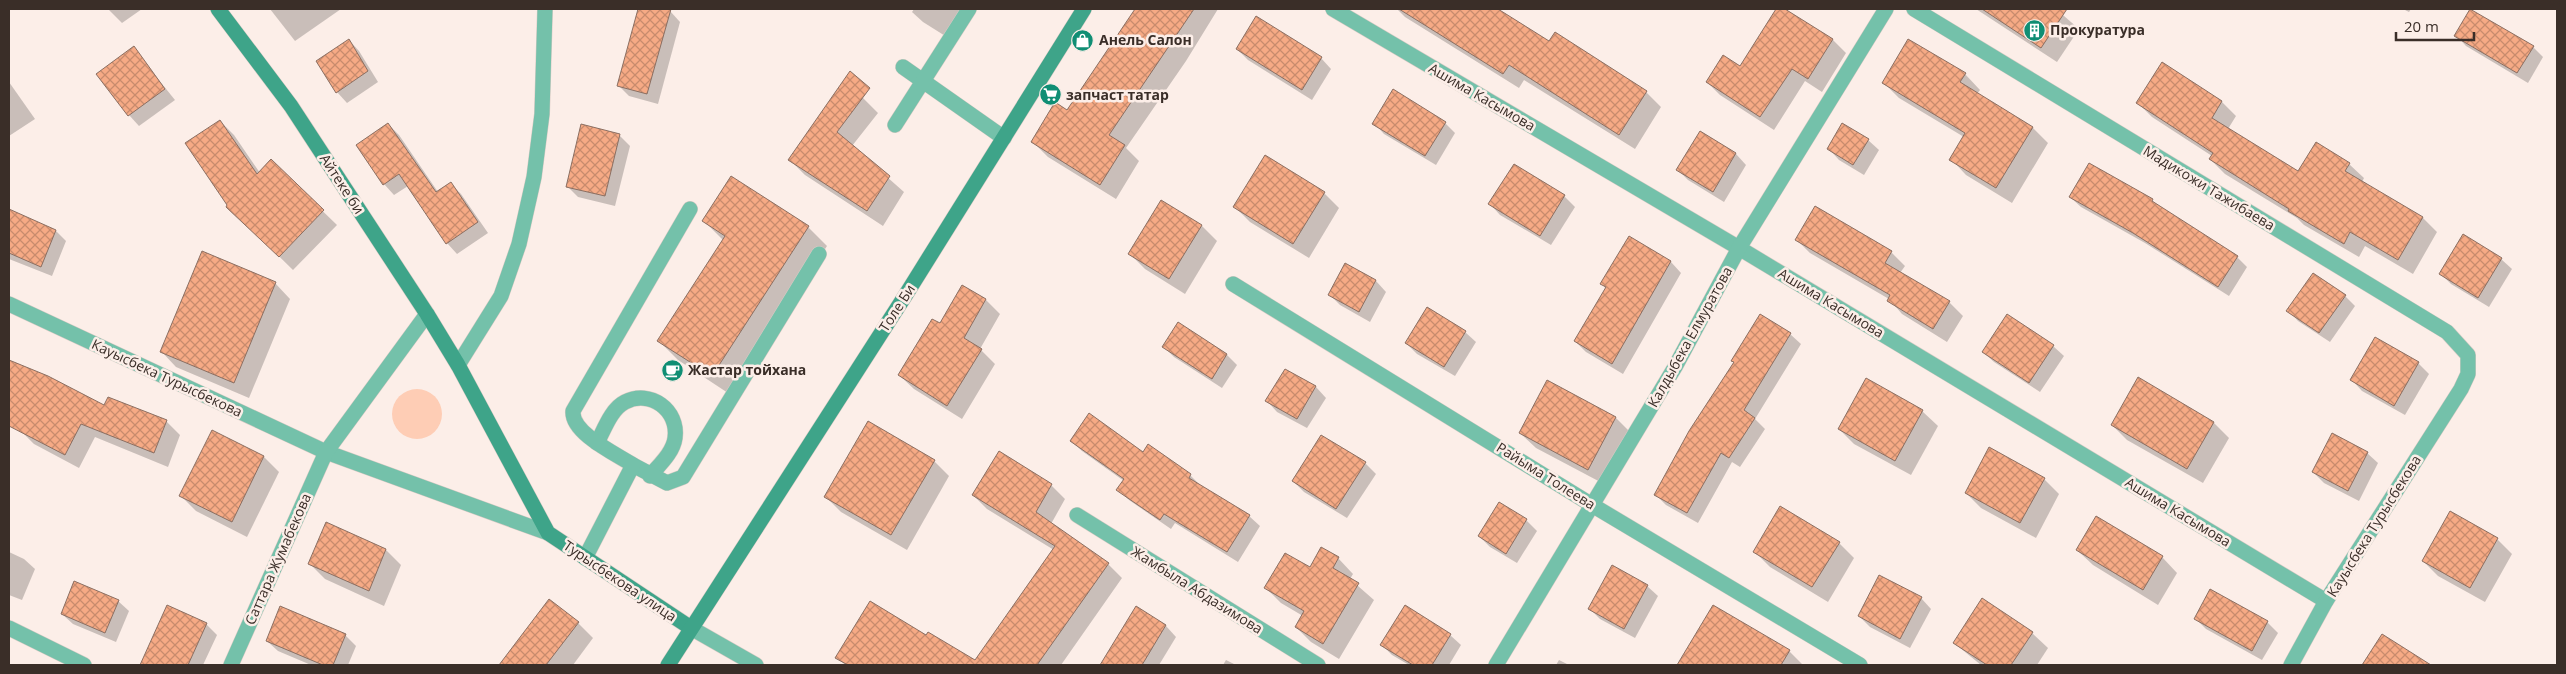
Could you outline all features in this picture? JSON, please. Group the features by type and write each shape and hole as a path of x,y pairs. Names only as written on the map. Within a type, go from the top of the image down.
{"street":[{"name":"Айтеке би","path":"218,9 291,106 427,314 458,365 548,533"},
{"path":"458,365 500,296 519,244 534,177 542,114 545,9"},
{"path":"895,125 969,9"},
{"name":"Ашима Касымова","path":"1333,9 1739,248 2326,601"},
{"name":"Калдыбека Елмуратова","path":"1496,665 1558,566 1592,505 1675,368 1739,248 1886,9"},
{"name":"Мадикожи Тажибаева","path":"1914,9 2447,332 2468,355 2468,374 2461,389"},
{"name":"Толе Би","path":"691,628 1004,138 1081,10"},
{"path":"903,66 1004,138"},
{"path":"690,209 573,410 572,417 581,430 597,443 650,476 667,484 683,477 819,254"},
{"name":"Райыма Толеева","path":"1233,284 1592,505 1860,665"},
{"name":"Кауысбека Турысбекова","path":"9,304 326,452 548,533"},
{"name":"Саттара Жумабекова","path":"231,665 326,452 427,314"},
{"name":"Кауысбека Турысбекова","path":"2290,665 2326,601 2461,389"},
{"path":"597,443 614,411 624,402 638,398 654,400 667,408 674,423 675,438 670,451 650,476"},
{"path":"585,558 633,465"},
{"name":"Жамбыла Абдазимова","path":"1076,515 1318,665"},
{"name":"Турысбекова улица","path":"548,533 691,628"},
{"path":"9,628 84,665"},
{"path":"668,665 691,628 756,665"}],"shaded area":[{"path":"412,389 422,389 435,396 442,409 442,419 435,432 422,439 412,439 403,435 396,428 392,419 392,409 396,400 403,393"}],"building":[{"path":"638,9 671,9 647,94 617,86"},
{"path":"1135,9 1194,9 1109,135 1125,145 1100,185 1031,142 1055,102 1067,110"},
{"path":"1399,9 1498,9 1549,41 1555,32 1647,91 1619,135 1509,65 1503,74"},
{"path":"1776,9 1785,9 1833,39 1808,79 1792,69 1760,117 1706,82 1723,55 1740,66"},
{"name":"Прокуратура","path":"1982,9 2067,9 2041,48"},
{"path":"2470,9 2534,46 2517,73 2454,36"},
{"path":"1256,16 1322,57 1302,90 1236,49"},
{"path":"349,39 368,71 336,93 316,61"},
{"path":"1908,39 1966,73 1960,82 2033,127 1996,188 1949,160 1965,133 1882,83"},
{"path":"134,46 165,89 128,116 96,74"},
{"path":"2162,62 2222,101 2212,118 2298,171 2316,142 2350,163 2345,171 2423,217 2398,260 2350,232 2344,244 2288,211 2289,209 2209,159 2213,153 2136,103"},
{"path":"850,71 870,88 837,132 890,176 867,211 788,160"},
{"path":"1393,89 1446,122 1425,156 1372,124"},
{"path":"220,120 257,174 271,159 324,210 279,257 226,207 227,205 185,143"},
{"path":"388,123 436,192 451,182 478,222 446,244 399,174 383,185 356,145"},
{"path":"1842,123 1869,139 1853,165 1827,149"},
{"path":"581,124 620,134 605,196 566,187"},
{"path":"1700,131 1736,153 1713,192 1676,170"},
{"path":"1265,155 1325,192 1293,244 1233,207"},
{"path":"2089,163 2153,199 2152,201 2238,256 2218,287 2133,233 2069,197"},
{"path":"1514,164 1565,195 1540,236 1488,204"},
{"path":"731,176 809,226 712,376 657,341 725,236 702,221"},
{"path":"1161,200 1202,225 1169,279 1128,254"},
{"path":"1815,206 1892,251 1885,263 1950,301 1933,329 1887,301 1890,295 1795,240"},
{"path":"9,209 56,230 41,267 9,253"},
{"path":"2463,234 2502,258 2478,298 2439,274"},
{"path":"1629,236 1671,261 1612,364 1574,341 1606,287 1600,284"},
{"path":"202,251 276,282 234,383 160,352"},
{"path":"1345,263 1376,280 1359,312 1328,295"},
{"path":"2313,273 2346,295 2319,333 2286,311"},
{"path":"962,285 986,299 964,338 982,349 947,406 898,375 932,319 940,323"},
{"path":"1427,307 1466,331 1444,367 1405,343"},
{"path":"1760,314 1791,333 1744,410 1755,418 1729,458 1721,453 1687,513 1654,495 1689,431 1734,362 1731,361"},
{"path":"2007,314 2054,345 2029,383 1982,352"},
{"path":"1178,322 1227,354 1212,379 1162,347"},
{"path":"2375,337 2419,362 2394,406 2350,380"},
{"path":"9,360 48,376 104,405 108,397 167,420 154,453 81,424 65,455 9,426"},
{"path":"1285,369 1316,386 1297,419 1265,401"},
{"path":"2138,377 2214,422 2187,469 2111,425"},
{"path":"1866,378 1923,410 1895,461 1838,429"},
{"path":"1547,380 1616,417 1588,470 1519,433"},
{"path":"1089,413 1143,452 1148,444 1191,474 1189,478 1250,515 1227,552 1164,514 1160,520 1116,490 1124,479 1070,441"},
{"path":"868,421 935,460 891,535 824,497"},
{"path":"212,430 264,456 232,522 179,496"},
{"path":"2332,433 2368,452 2348,491 2312,472"},
{"path":"1321,435 1366,462 1336,509 1292,481"},
{"path":"1989,447 2045,478 2020,523 1965,493"},
{"path":"999,451 1052,484 1036,512 1109,563 1037,665 848,665 835,658 870,601 926,635 928,632 975,660 1055,546 972,495"},
{"path":"1499,502 1527,519 1506,554 1478,536"},
{"path":"1780,506 1840,542 1812,587 1753,552"},
{"path":"2450,511 2498,538 2470,588 2422,561"},
{"path":"2096,516 2163,556 2143,590 2076,550"},
{"path":"326,522 386,549 369,591 308,564"},
{"path":"1321,547 1339,557 1333,568 1359,583 1323,644 1295,627 1304,611 1264,588 1285,553 1310,567"},
{"path":"1612,565 1648,585 1624,629 1588,609"},
{"path":"1879,575 1922,597 1900,639 1858,616"},
{"path":"74,581 119,600 105,633 61,614"},
{"path":"2210,589 2268,621 2252,651 2194,619"},
{"path":"1982,598 2033,632 2011,665 1987,665 1953,643"},
{"path":"549,599 579,622 546,665 499,665"},
{"path":"167,605 207,623 188,665 140,665"},
{"path":"1405,605 1451,634 1432,665 1413,665 1380,645"},
{"path":"1713,605 1790,650 1781,665 1677,665"},
{"path":"280,606 346,634 333,665 323,665 266,641"},
{"path":"1136,606 1166,625 1142,665 1100,665"},
{"path":"2382,634 2431,665 2362,665"}],"place":[{"name":"Прокуратура","path":"2034,30"},
{"name":"Анель Салон","path":"1083,40"},
{"name":"запчаст татар","path":"1050,95"},
{"name":"Жастар тойхана","path":"672,370"}]}
